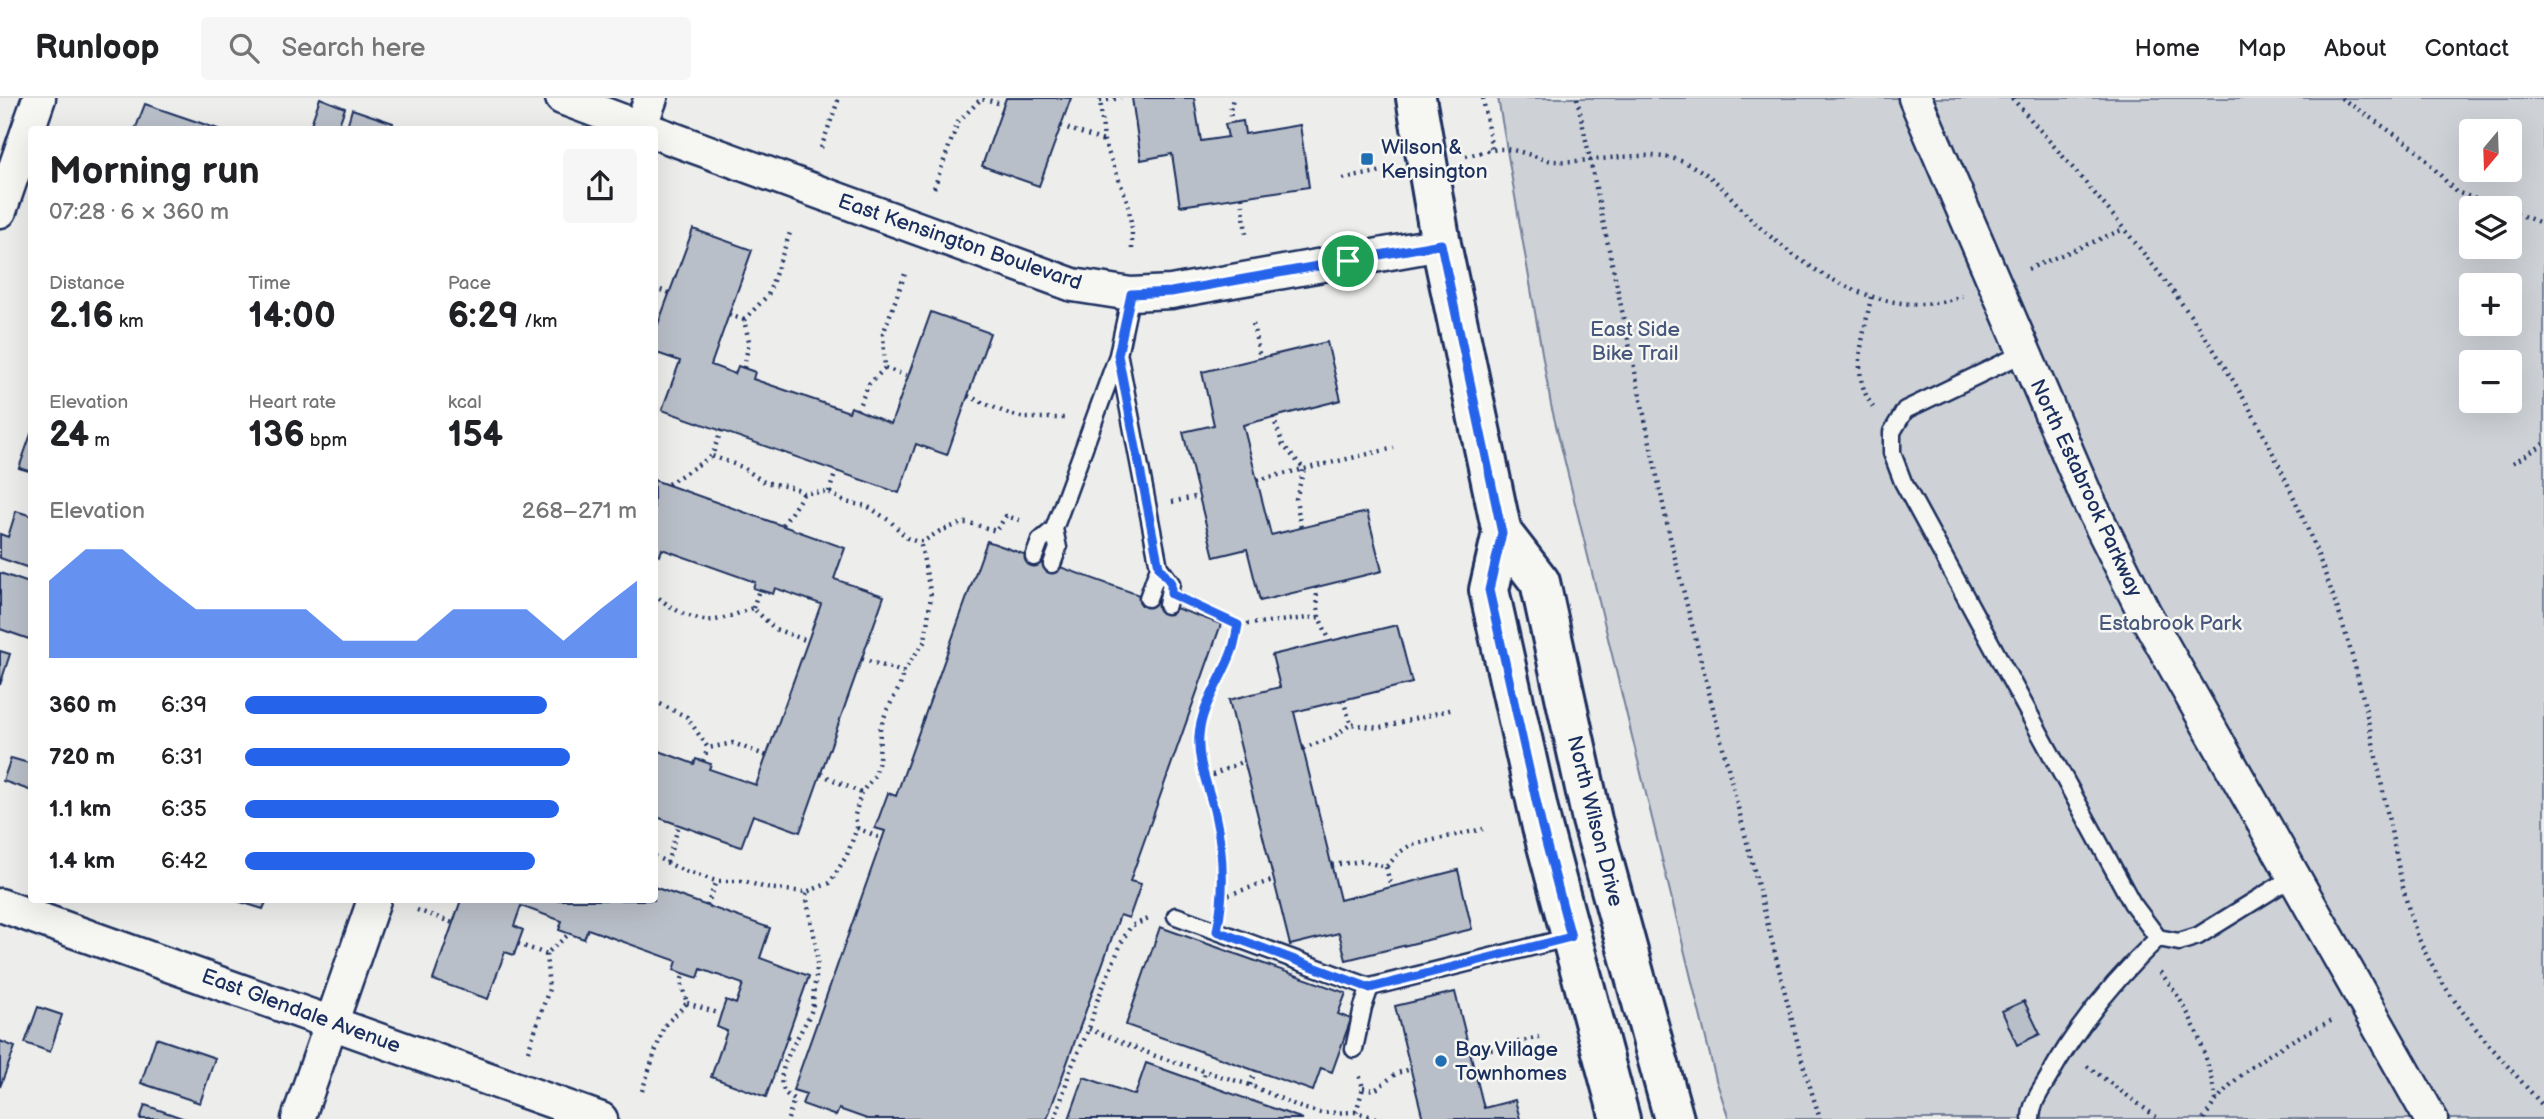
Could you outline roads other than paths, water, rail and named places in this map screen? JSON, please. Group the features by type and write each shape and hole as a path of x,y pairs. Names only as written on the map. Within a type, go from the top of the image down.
{"street":[{"path":"29,126 39,98"},
{"name":"East Kensington Boulevard","path":"562,98 646,123"},
{"name":"North Wilson Drive","path":"1416,98 1441,244 1502,533 1489,590 1542,827 1620,1119"},
{"name":"North Estabrook Parkway","path":"1915,98 2088,500 2144,612 2431,1119"},
{"name":"East Kensington Boulevard","path":"658,128 1073,285 1131,294 1171,292 1441,244"},
{"path":"0,211 28,130"},
{"name":"North Wilson Drive","path":"1502,533 1540,582 1592,820 1674,1119"},
{"path":"298,1119 373,903"},
{"name":"East Glendale Avenue","path":"0,905 601,1119"}],"lane":[{"path":"1034,558 1040,541 1054,529 1118,355 1131,294"},
{"path":"2024,352 1905,410 1892,432 1892,453 1903,482 2132,903 2158,938 2179,942 2198,936 2293,877"},
{"path":"1118,355 1159,567 1171,583 1169,599"},
{"path":"1052,564 1058,548 1054,529"},
{"path":"1148,598 1159,567"},
{"path":"1176,916 1370,988 1571,937"},
{"path":"2031,1119 2031,1109 2065,1050 2098,1001 2158,938"},
{"path":"1354,1049 1370,988"}],"place":[{"name":"Wilson & Kensington","path":"1367,159"},
{"name":"Bay Village Townhomes","path":"1441,1061"}],"park label":[{"name":"East Side Bike Trail","path":"1635,341"},
{"name":"Estabrook Park","path":"2170,623"}]}
